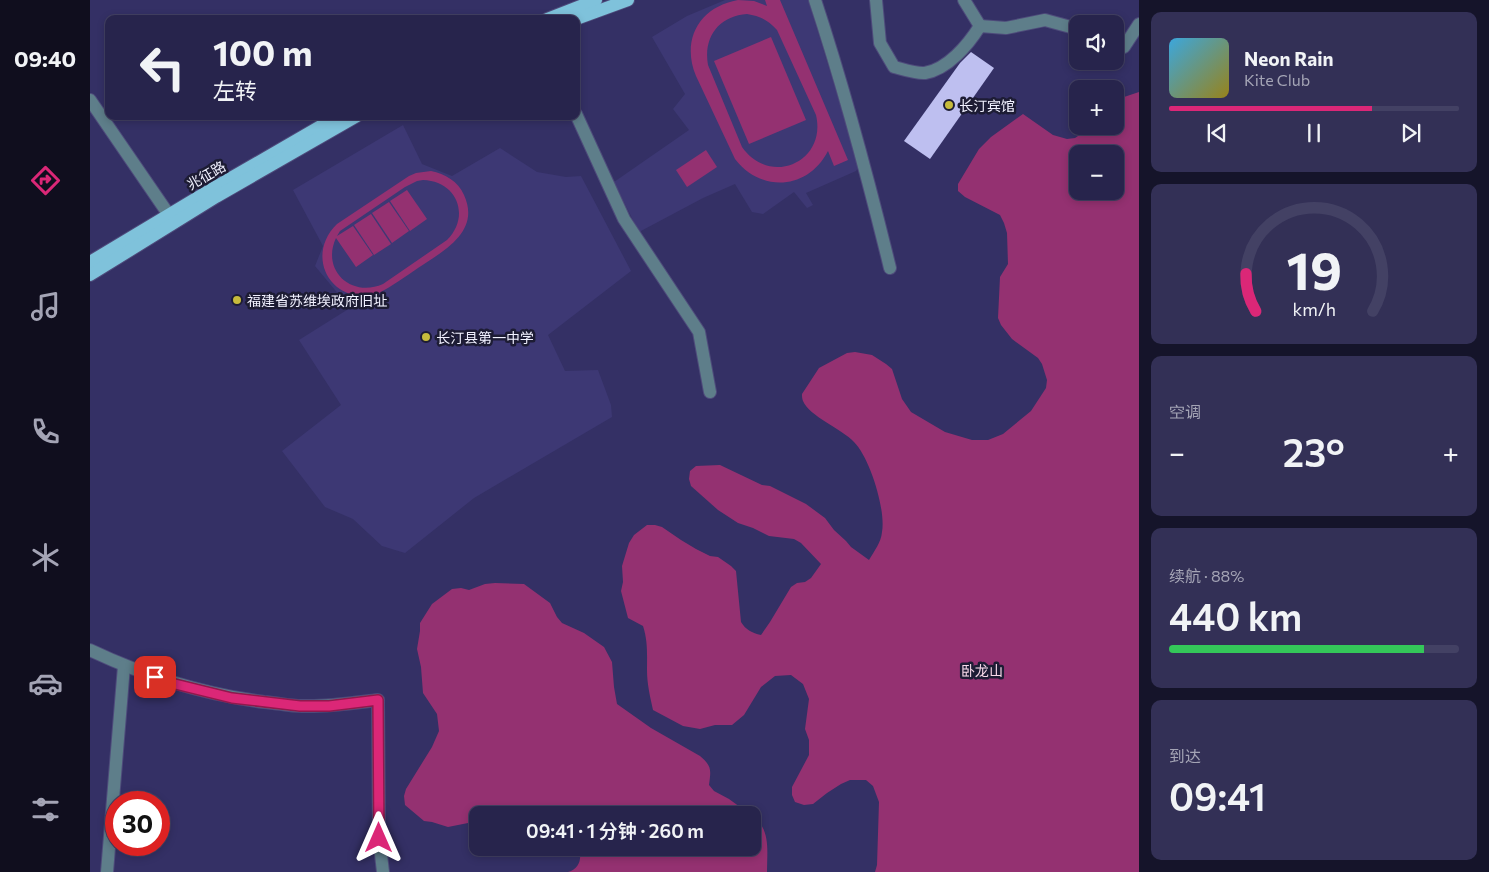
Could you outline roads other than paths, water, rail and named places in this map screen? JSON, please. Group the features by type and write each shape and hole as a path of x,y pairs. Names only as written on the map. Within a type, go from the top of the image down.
{"main road":[{"path":"557,15 596,0"},
{"path":"580,18 628,0"},
{"name":"兆征路","path":"90,262 331,120"},
{"path":"90,275 216,197 350,120"}],"street":[{"path":"815,0 837,67 858,142 890,268"},
{"path":"876,0 880,43 894,67 924,73 947,64 972,38 980,26"},
{"path":"964,0 980,26"},
{"path":"980,26 1006,28 1046,20 1069,26"},
{"path":"1124,47 1139,24"},
{"path":"90,100 169,215"},
{"path":"579,120 624,219 699,332 710,392"},
{"path":"90,650 124,666 171,683 232,698 300,706 329,706 378,700 379,838 383,872"},
{"path":"107,872 124,666"}],"place":[{"name":"长汀宾馆","path":"949,105"},
{"name":"福建省苏维埃政府旧址","path":"237,300"},
{"name":"长汀县第一中学","path":"426,337"}],"park label":[{"name":"卧龙山","path":"982,670"}]}
